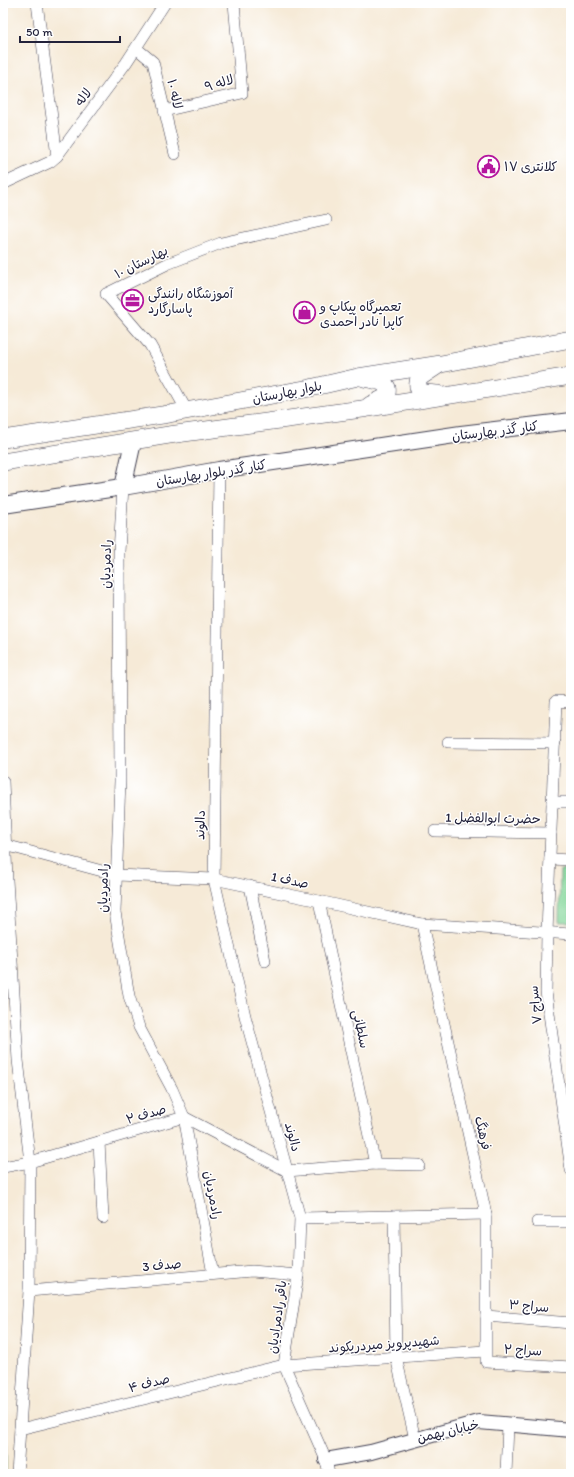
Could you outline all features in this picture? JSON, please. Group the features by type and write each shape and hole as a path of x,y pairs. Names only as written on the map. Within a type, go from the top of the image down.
{"main road":[{"name":"بلوار بهارستان","path":"3,439 187,411 310,388 358,377 440,364 571,340"},
{"path":"440,364 419,378 417,384 419,390 424,393 448,395"},
{"name":"بلوار بهارستان","path":"3,462 169,435 362,408 571,376"},
{"path":"358,377 381,382 386,385 388,391 386,397 362,408"},
{"name":"کنار گذر بهارستان","path":"418,442 462,434 571,421"},
{"path":"123,487 133,442"},
{"name":"کنار گذر بلوار بهارستان","path":"3,505 123,487 219,470 418,442"}],"street":[{"path":"37,3 57,156"},
{"name":"لاله","path":"3,184 50,162 57,156 126,63 165,3"},
{"name":"لاله ۹","path":"164,111 242,93 234,3"},
{"name":"لاله ۱۰","path":"136,48 153,62 164,111 176,154"},
{"name":"بهارستان ۱۰","path":"187,411 150,345 106,294 167,264 222,243 326,220"},
{"name":"دالوند","path":"219,470 214,879 245,1016 288,1171"},
{"name":"رادمردیان","path":"123,487 120,552 120,781 115,912 129,996 139,1028 172,1089 184,1117 213,1274"},
{"name":"سراج ۷","path":"571,702 556,701 546,992 571,1170"},
{"path":"448,742 555,744"},
{"path":"3,781 5,845 18,1060 30,1162 29,1291 18,1474"},
{"path":"552,802 571,802"},
{"name":"حضرت ابوالفضل 1","path":"435,831 551,833"},
{"name":"صدف 1","path":"5,845 117,875 214,879 422,924 571,934"},
{"path":"550,859 571,860"},
{"path":"250,886 265,961"},
{"name":"سلطانی","path":"319,901 375,1164"},
{"name":"فرهنگ","path":"422,924 486,1214 485,1351"},
{"name":"صدف ۲","path":"3,1166 30,1162 184,1117 288,1171"},
{"path":"99,1142 103,1218"},
{"path":"288,1171 375,1164 419,1165"},
{"name":"باقر رادمرادیان","path":"288,1171 300,1218 298,1275 284,1365 326,1460 329,1474"},
{"path":"300,1218 486,1214"},
{"path":"394,1216 396,1357 415,1439"},
{"path":"537,1222 571,1222"},
{"name":"صدف 3","path":"29,1291 252,1270 298,1275"},
{"name":"سراج ۳","path":"486,1316 571,1323"},
{"name":"شهیدپرویز میردریکوند","path":"284,1365 485,1351"},
{"name":"سراج ۲","path":"485,1351 486,1362 571,1367"},
{"name":"صدف ۴","path":"20,1429 284,1365"},
{"name":"خیابان بهمن","path":"326,1460 371,1452 479,1422 571,1430"},
{"path":"506,1474 508,1425"}],"green space":[{"path":"560,870 571,870 571,922 559,922"},
{"path":"3,1432 6,1433 6,1474 3,1474"}],"place":[{"name":"کلانتری ۱۷","path":"488,166"},
{"name":"آموزشگاه رانندگی پاسارگارد","path":"132,300"},
{"name":"تعمیرگاه پیکاپ و کاپرا نادر احمدی","path":"305,313"}]}
